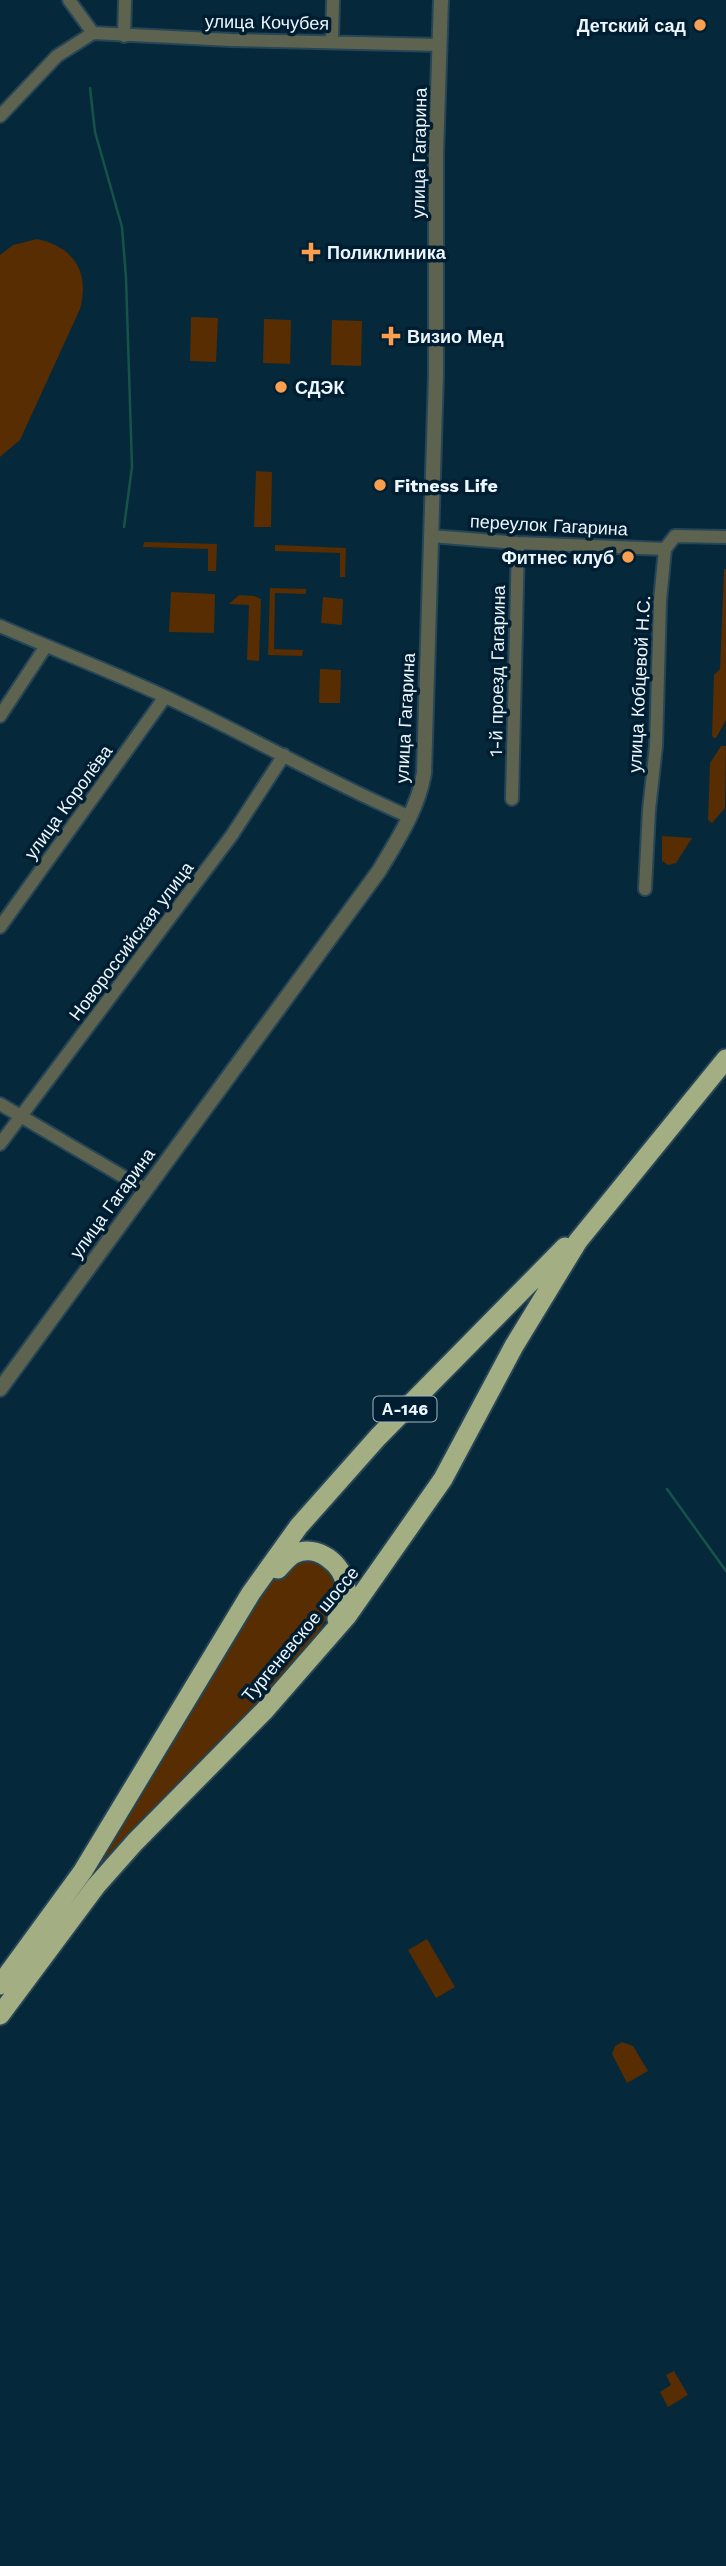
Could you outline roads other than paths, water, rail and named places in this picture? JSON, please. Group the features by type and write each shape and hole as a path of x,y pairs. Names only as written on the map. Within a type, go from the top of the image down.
{"highway":[{"name":"А-146","path":"576,1240 726,1050"},
{"name":"А-146","path":"0,1984 83,1871 251,1593 299,1526 378,1437 576,1240 726,1059"},
{"name":"Тургеневское шоссе","path":"0,2015 96,1886 135,1842 265,1710 327,1641 388,1560 443,1479 514,1346 576,1240"},
{"name":"А-146","path":"251,1593 294,1554 313,1552 330,1557 342,1572 346,1588 344,1602 327,1641"}],"street":[{"path":"2,111 57,57 93,33 69,0"},
{"path":"124,36 125,0"},
{"path":"332,41 333,0"},
{"name":"улица Гагарина","path":"0,1389 379,871 421,792 424,773 437,338 436,153 441,0"},
{"name":"улица Кочубея","path":"93,33 440,45"},
{"name":"переулок Гагарина","path":"431,536 518,543 665,549"},
{"path":"665,549 675,536 726,537"},
{"name":"1-й проезд Гагарина","path":"512,799 518,543"},
{"name":"улица Кобцевой Н.С.","path":"645,889 656,746 660,601 665,549"},
{"path":"0,626 165,697 358,794 410,817"},
{"path":"0,716 46,646"},
{"name":"улица Королёва","path":"0,927 165,697"},
{"name":"Новороссийская улица","path":"0,1144 232,835 284,755"},
{"path":"0,1104 146,1190"}],"waterway":[{"path":"90,88 95,132 122,227 126,278 132,467 124,527"},
{"path":"667,1489 726,1571"}],"place":[{"name":"Детский сад","path":"700,25"},
{"name":"Поликлиника","path":"311,252"},
{"name":"Визио Мед","path":"391,336"},
{"name":"СДЭК","path":"281,387"},
{"name":"Fitness Life","path":"380,485"},
{"name":"Фитнес клуб","path":"628,557"}]}
